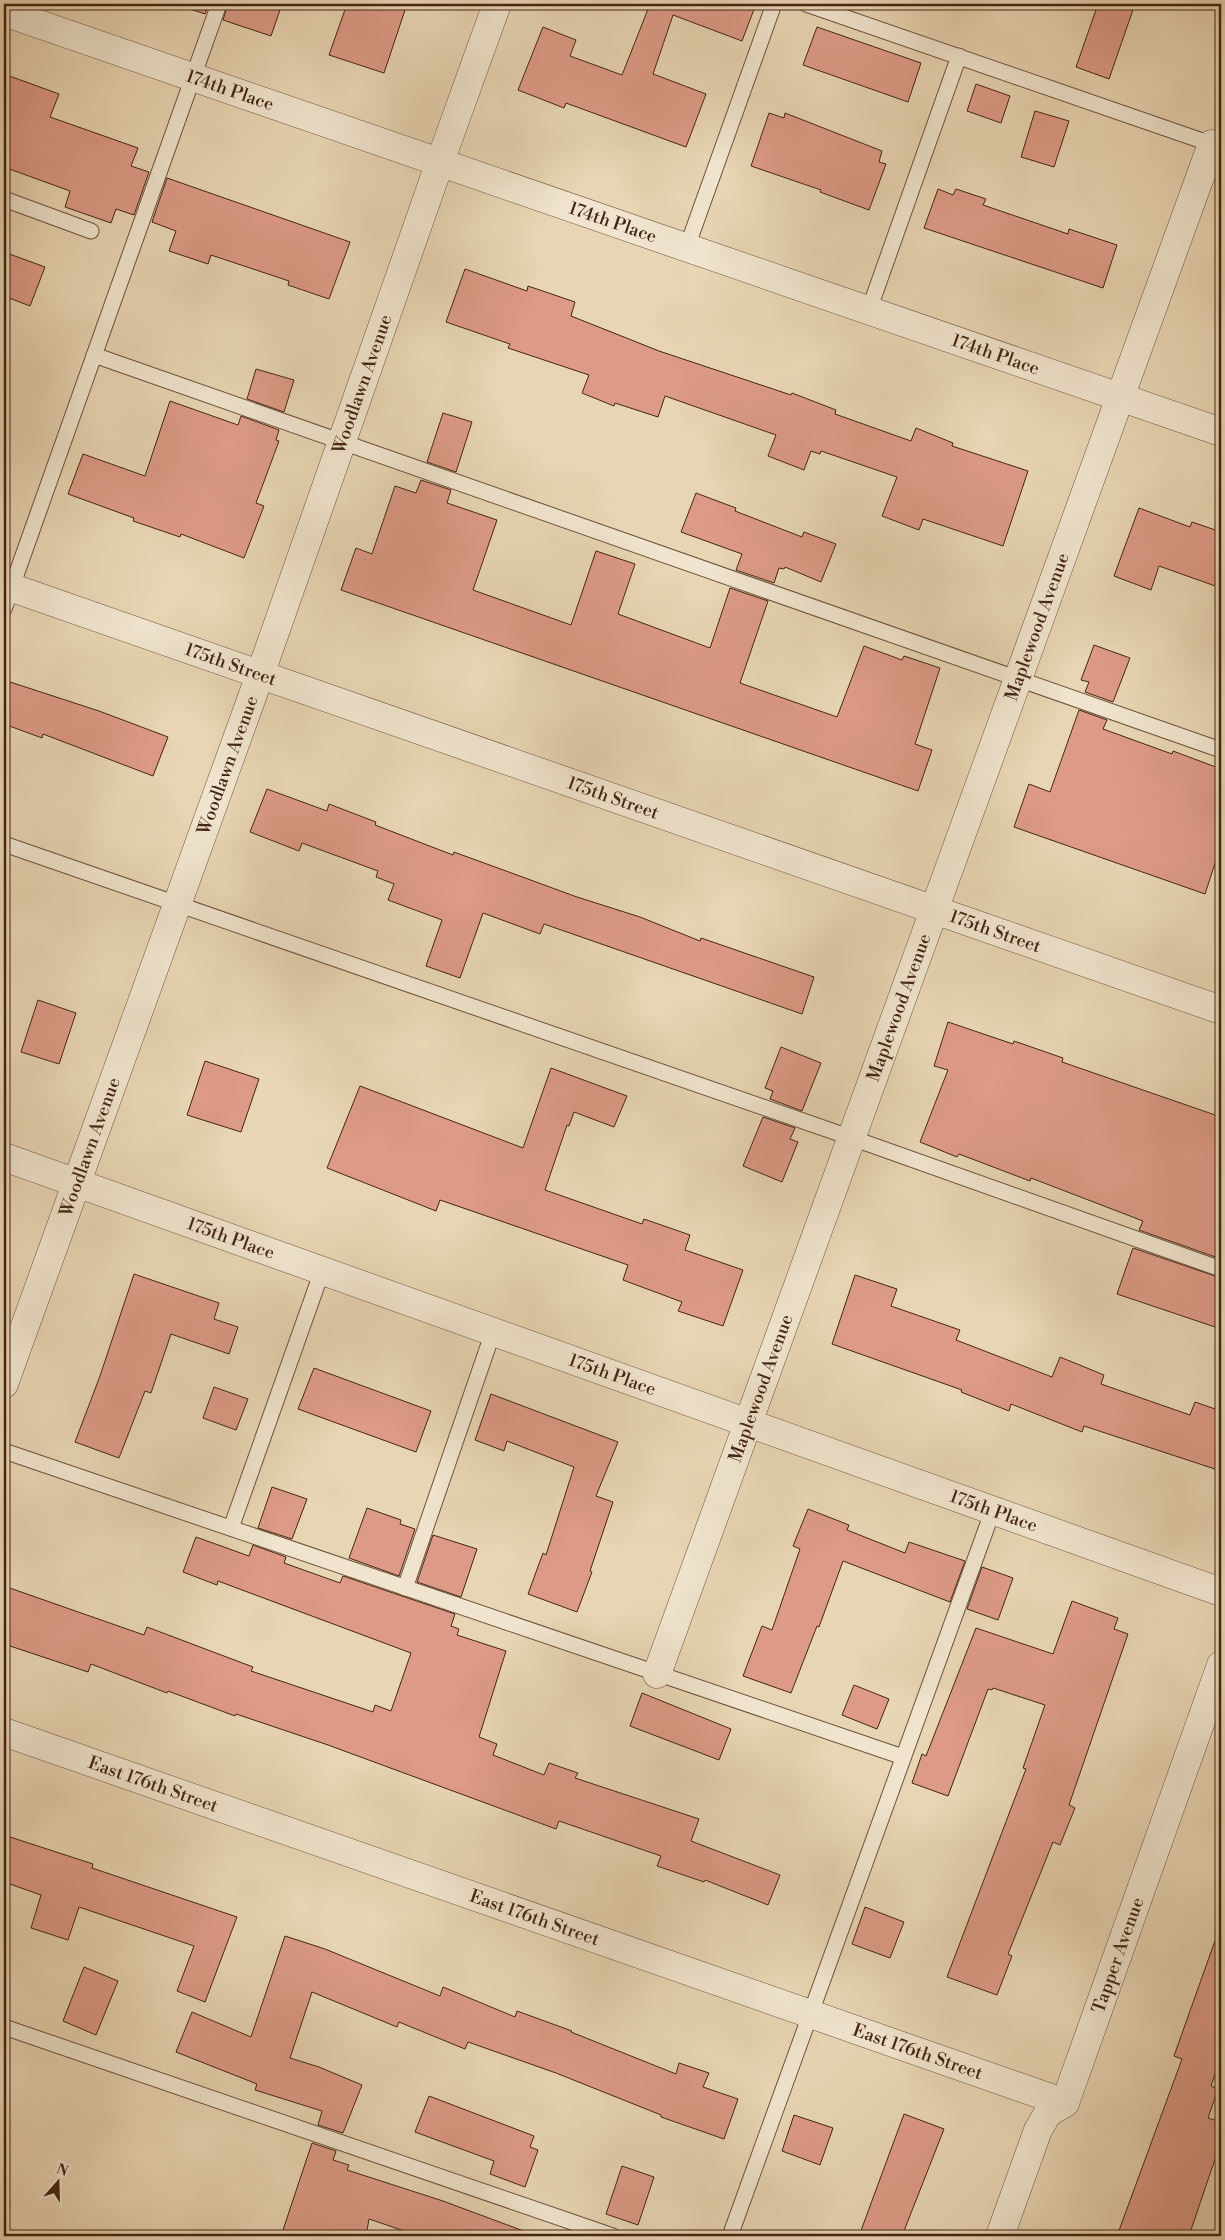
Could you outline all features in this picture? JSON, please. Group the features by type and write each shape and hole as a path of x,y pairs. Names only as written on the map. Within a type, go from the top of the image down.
{"street":[{"name":"Woodlawn Avenue","path":"4,1384 75,1182 260,675 497,4"},
{"name":"174th Place","path":"4,12 1221,432"},
{"name":"Maplewood Avenue","path":"657,1674 1120,397 1217,146"},
{"name":"175th Street","path":"6,594 260,675 1221,1010"},
{"name":"175th Place","path":"4,1157 1221,1592"},
{"name":"Tapper Avenue","path":"1065,2103 1221,1665"},
{"name":"East 176th Street","path":"4,1732 1065,2103"},
{"path":"1000,2236 1038,2130 1048,2113 1065,2103"}],"lane":[{"path":"6,594 94,355 219,4"},
{"path":"687,247 774,4"},
{"path":"806,4 1217,146"},
{"path":"869,310 958,56"},
{"path":"4,199 91,231"},
{"path":"94,355 1221,750"},
{"path":"4,844 852,1138 1221,1269"},
{"path":"231,1528 322,1270"},
{"path":"405,1588 493,1332"},
{"path":"4,1451 903,1757"},
{"path":"730,2236 992,1510"},
{"path":"4,2027 612,2236"}],"building":[{"path":"191,4 209,4 205,14 190,9"},
{"path":"228,4 282,4 271,36 223,20"},
{"path":"347,4 407,4 384,73 329,55"},
{"path":"650,4 756,4 742,41 673,15 653,74 706,94 686,147 566,103 564,108 518,90 543,27 576,40 570,56 622,75"},
{"path":"1098,4 1135,4 1109,79 1076,67"},
{"path":"817,27 921,63 908,102 803,65"},
{"path":"4,74 59,94 50,117 138,148 131,166 149,172 134,215 116,209 111,223 65,207 70,191 4,167"},
{"path":"976,84 1010,96 1001,123 967,111"},
{"path":"1035,111 1069,121 1054,167 1021,157"},
{"path":"769,113 784,118 785,113 882,151 879,162 886,164 869,210 820,192 821,190 751,166"},
{"path":"167,178 350,242 329,299 288,285 289,281 211,255 208,264 169,251 176,231 152,222"},
{"path":"938,189 953,195 956,189 986,199 983,205 1068,234 1069,229 1117,245 1103,288 924,228"},
{"path":"4,252 45,267 30,306 4,296"},
{"path":"465,269 527,291 528,286 575,302 571,316 659,351 791,395 792,393 836,410 835,414 911,441 916,428 953,443 952,446 1028,471 1003,546 923,519 919,530 882,516 897,477 821,451 820,454 811,451 804,470 768,456 776,435 665,396 658,417 615,403 614,406 582,393 589,375 508,348 510,344 446,322"},
{"path":"256,369 294,380 284,412 247,399"},
{"path":"170,401 238,425 241,416 279,430 276,440 279,441 256,503 264,506 244,558 181,534 180,537 133,521 134,518 68,494 83,454 145,476"},
{"path":"443,413 472,422 456,472 427,462"},
{"path":"421,480 451,490 447,503 497,520 473,590 571,625 596,551 635,564 618,614 710,648 730,588 768,601 740,683 837,717 864,646 902,660 904,656 940,668 915,744 932,750 918,791 341,590 356,548 372,554 395,486 416,493"},
{"path":"696,493 736,508 735,511 802,537 804,532 836,544 821,582 785,567 784,569 779,568 774,583 736,570 742,554 681,532"},
{"path":"1139,508 1190,527 1192,522 1221,532 1221,588 1159,566 1151,590 1114,576"},
{"path":"1094,645 1130,658 1113,702 1085,692 1089,682 1081,680"},
{"path":"4,680 99,711 168,737 153,776 43,734 42,738 4,724"},
{"path":"1079,710 1107,720 1103,729 1172,754 1173,751 1221,769 1221,845 1205,894 1014,827 1029,784 1050,792"},
{"path":"267,789 327,811 329,804 376,822 375,825 453,855 454,852 577,897 640,917 700,941 701,938 814,977 802,1014 544,924 540,934 483,913 460,978 426,966 442,920 388,900 394,884 376,877 378,871 302,843 299,851 250,832"},
{"path":"38,1000 76,1013 59,1064 21,1052"},
{"path":"948,1022 1013,1044 1014,1041 1063,1058 1062,1062 1221,1117 1221,1259 1139,1230 1143,1221 1031,1178 1030,1181 959,1154 957,1157 920,1142 948,1070 934,1066"},
{"path":"781,1047 821,1063 802,1111 770,1099 773,1091 765,1088"},
{"path":"205,1061 259,1079 241,1132 187,1115"},
{"path":"551,1068 627,1096 614,1127 574,1112 569,1126 567,1125 545,1190 642,1224 644,1219 690,1235 685,1250 743,1270 723,1326 678,1311 682,1302 623,1280 628,1265 440,1200 436,1211 327,1168 360,1086 523,1148"},
{"path":"763,1117 795,1128 790,1139 798,1142 782,1182 743,1166"},
{"path":"1133,1248 1221,1278 1221,1329 1117,1294"},
{"path":"134,1274 219,1303 214,1319 238,1327 229,1354 171,1334 151,1393 145,1391 119,1458 75,1442 100,1376"},
{"path":"855,1275 897,1289 891,1306 960,1330 956,1340 1052,1377 1060,1357 1104,1375 1101,1384 1190,1415 1195,1402 1221,1411 1221,1471 1084,1426 1082,1432 1011,1404 1009,1411 961,1392 962,1390 832,1344"},
{"path":"314,1368 431,1411 416,1452 298,1409"},
{"path":"214,1387 248,1399 236,1430 203,1418"},
{"path":"491,1394 618,1442 596,1496 613,1502 590,1571 592,1572 577,1612 528,1594 543,1553 546,1555 574,1467 507,1441 504,1451 475,1440"},
{"path":"272,1487 307,1499 292,1539 258,1528"},
{"path":"367,1508 401,1520 400,1524 415,1529 399,1576 349,1558"},
{"path":"808,1509 849,1525 847,1530 905,1553 909,1542 965,1561 950,1602 843,1561 819,1627 817,1626 791,1693 743,1676 762,1626 772,1630 800,1549 793,1546"},
{"path":"433,1535 477,1549 461,1597 417,1582"},
{"path":"196,1537 249,1556 253,1545 286,1557 284,1563 340,1583 343,1576 455,1614 451,1626 459,1629 457,1635 506,1651 479,1737 497,1744 493,1755 544,1775 549,1763 578,1773 575,1778 699,1819 691,1841 780,1875 768,1905 705,1880 704,1882 657,1866 661,1856 559,1821 556,1829 328,1745 236,1714 235,1716 168,1691 167,1693 91,1664 88,1672 4,1644 4,1586 144,1635 147,1627 253,1667 251,1671 373,1712 375,1705 391,1711 411,1653 218,1581 217,1585 183,1572"},
{"path":"982,1567 1013,1578 998,1620 967,1609"},
{"path":"1072,1601 1118,1618 1114,1629 1128,1634 1069,1805 1075,1808 1060,1845 1053,1842 1008,1954 1012,1956 997,1995 947,1977 1026,1769 1023,1768 1045,1705 993,1688 992,1690 988,1689 948,1796 912,1783 922,1754 926,1756 976,1628 1053,1654"},
{"path":"854,1685 889,1699 877,1729 842,1715"},
{"path":"642,1693 731,1729 719,1760 630,1726"},
{"path":"4,1835 93,1864 92,1868 237,1917 205,2002 177,1991 194,1946 79,1907 68,1940 31,1928 41,1895 4,1882"},
{"path":"865,1907 904,1922 890,1958 852,1944"},
{"path":"1217,1935 1221,1935 1221,2056 1211,2086 1218,2089 1208,2118 1221,2122 1221,2161 1215,2159 1189,2236 1117,2236 1182,2059 1174,2056"},
{"path":"285,1936 325,1949 440,1996 443,1987 515,2017 517,2011 572,2031 676,2074 679,2063 709,2073 703,2087 738,2099 724,2139 661,2117 661,2115 556,2073 468,2042 465,2049 399,2022 397,2027 312,1992 290,2058 319,2067 362,2085 343,2133 318,2125 322,2111 255,2090 257,2084 176,2052 192,2012 251,2037"},
{"path":"84,1967 118,1981 96,2035 63,2021"},
{"path":"429,2096 534,2136 530,2147 538,2150 525,2187 490,2174 494,2161 415,2132"},
{"path":"904,2114 944,2129 902,2236 859,2236"},
{"path":"794,2115 833,2128 820,2165 782,2151"},
{"path":"312,2143 336,2151 333,2160 349,2165 347,2170 443,2201 529,2233 528,2236 419,2236 369,2219 366,2236 281,2236"},
{"path":"622,2166 654,2177 638,2225 606,2214"}]}
